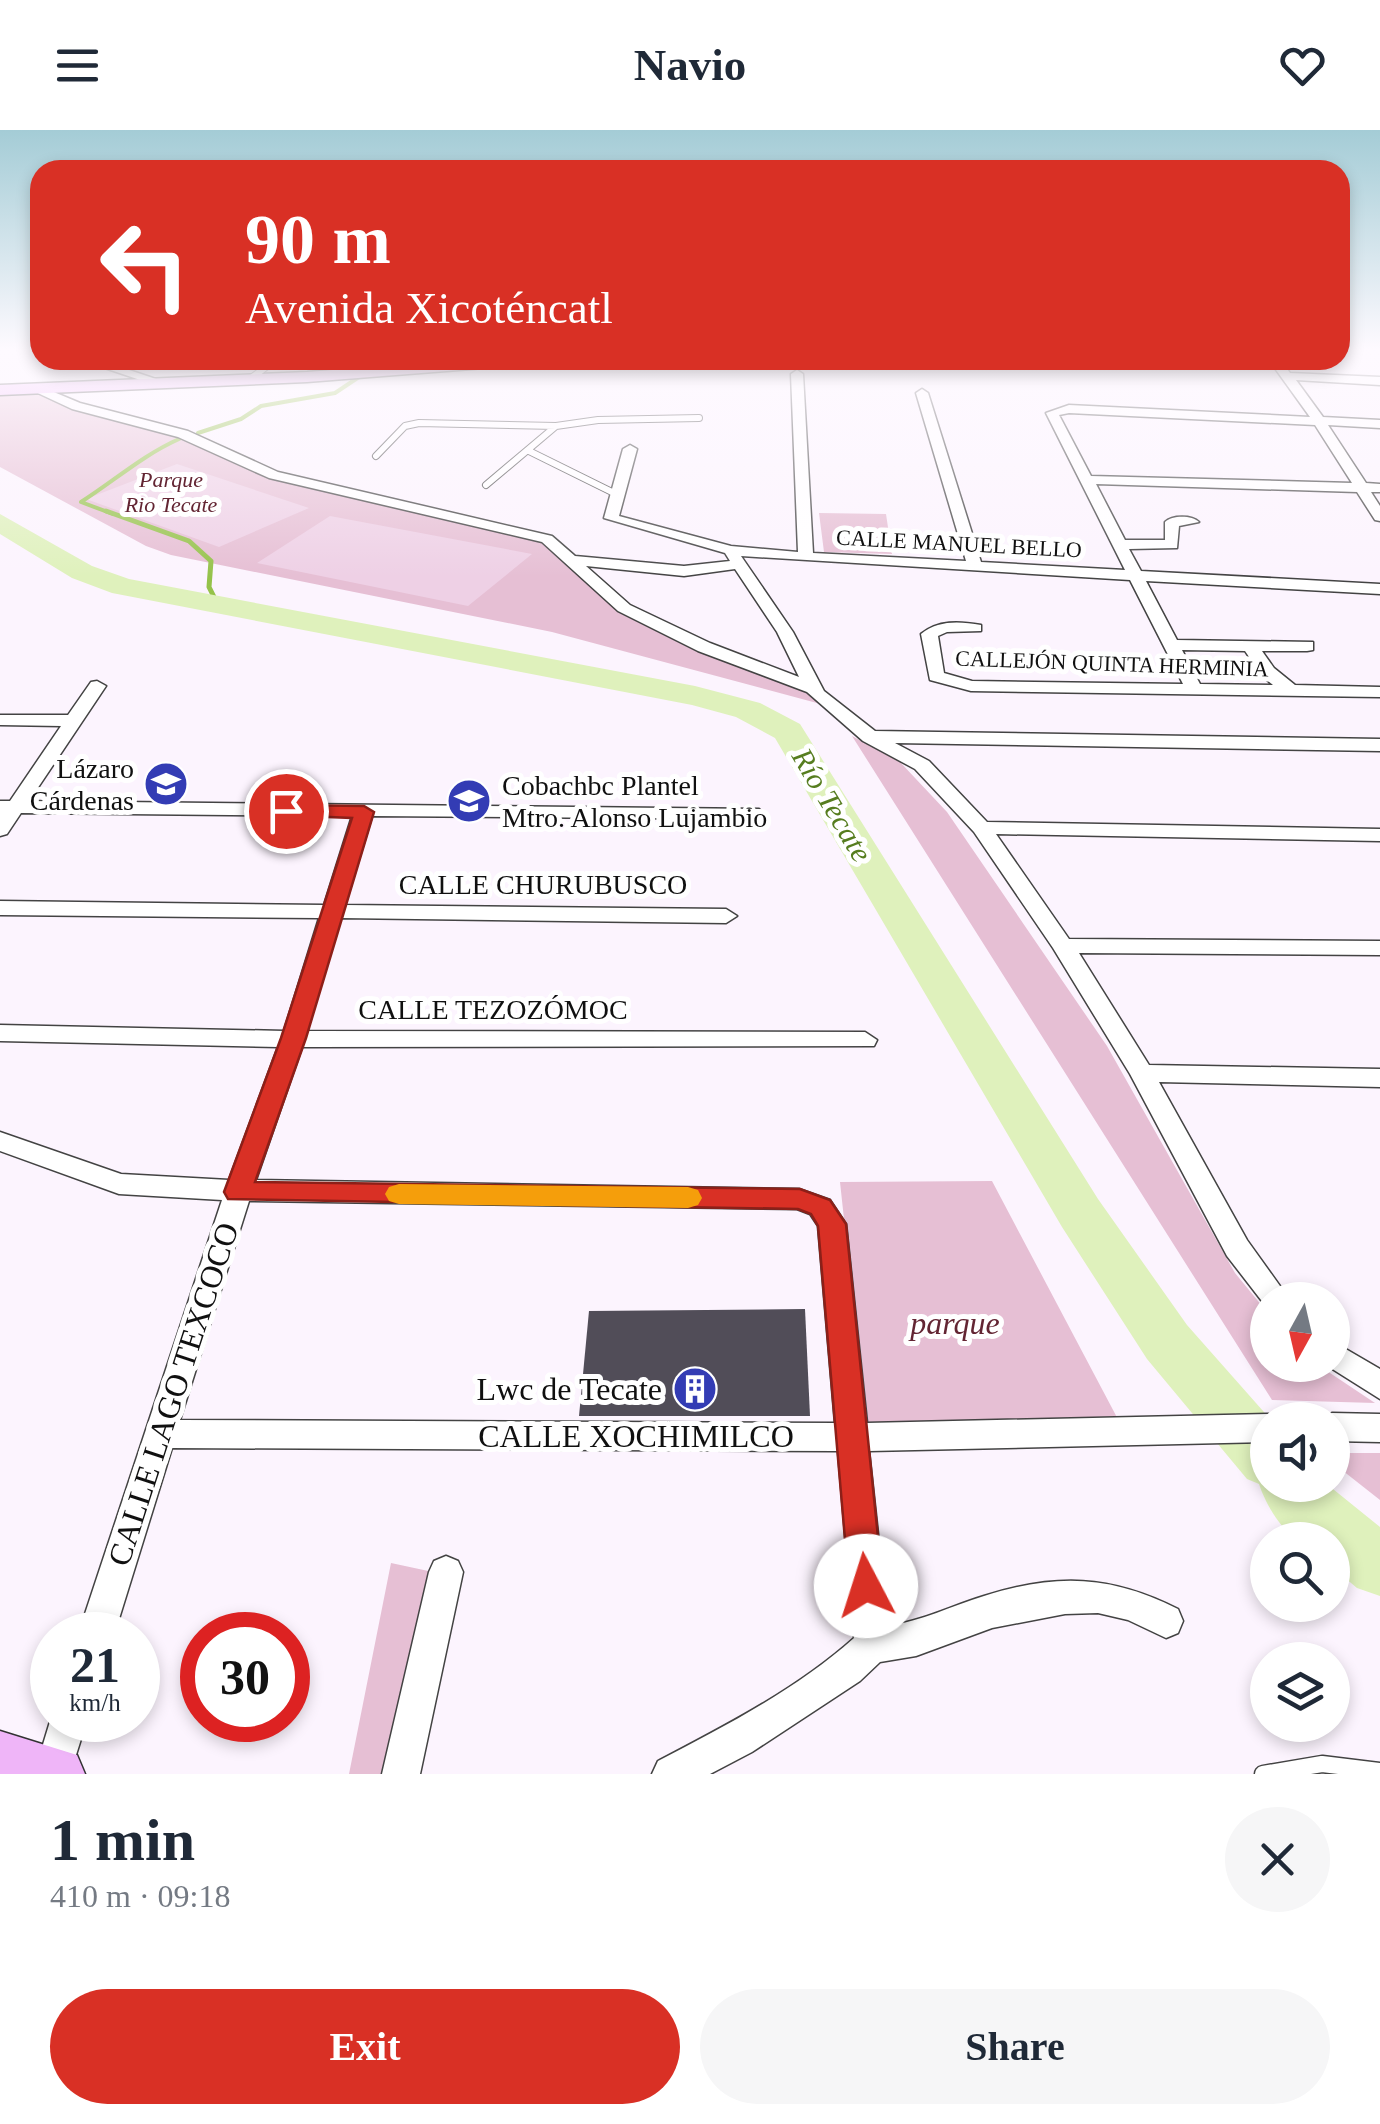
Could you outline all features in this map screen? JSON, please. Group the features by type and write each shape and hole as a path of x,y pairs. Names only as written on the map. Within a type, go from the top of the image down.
{"main road":[{"path":"0,1758 55,1773"}],"street":[{"path":"144,424 183,434 262,472 547,539 624,608 704,647 812,688 870,736 922,766 981,828 1063,946 1142,1074 1237,1248 1262,1282"},
{"path":"799,424 806,557"},
{"path":"931,424 975,566"},
{"path":"1056,424 1194,688"},
{"path":"1321,424 1380,517"},
{"path":"618,495 630,449"},
{"path":"1087,480 1380,488"},
{"name":"CALLE MANUEL BELLO","path":"618,495 611,518 735,557 806,557 1380,590"},
{"path":"1121,544 1172,545 1172,522 1192,522"},
{"path":"571,560 684,571 735,557 785,632 812,688"},
{"name":"CALLEJÓN QUINTA HERMINIA","path":"975,628 944,627 929,634 936,676 971,686 1380,692"},
{"path":"1173,645 1308,646"},
{"path":"1250,645 1268,672 1290,690"},
{"path":"0,830 8,807 97,686"},
{"path":"0,720 74,721"},
{"path":"870,736 1380,745"},
{"path":"8,807 752,813"},
{"name":"CALLE LAGO TEXCOCO","path":"104,1612 238,1192 294,1038 364,812"},
{"path":"981,828 1380,835"},
{"name":"CALLE CHURUBUSCO","path":"0,908 726,916"},
{"path":"1063,946 1380,948"},
{"name":"CALLE TEZOZÓMOC","path":"0,1033 865,1040"},
{"path":"1142,1074 1380,1078"},
{"path":"0,1140 119,1184 238,1192 800,1199 820,1207 832,1224 871,1634 847,1668 739,1739 671,1774"},
{"path":"1350,1365 1380,1386"},
{"path":"1350,1428 1380,1428"},
{"name":"CALLE XOCHIMILCO","path":"162,1434 852,1437 1250,1429"},
{"path":"400,1774 446,1572"},
{"path":"871,1634 913,1642 986,1612 1064,1596 1098,1594 1130,1602 1166,1621"},
{"path":"55,1773 63,1742"}],"lane":[{"path":"376,456 405,426 572,424"},
{"path":"486,486 556,426"},
{"path":"529,451 618,495"},
{"path":"1262,1774 1308,1762 1352,1763 1380,1771"}],"green space":[{"name":"Parque Rio Tecate","path":"0,424 158,424 170,427 253,466 550,542 602,594 783,678 828,706 552,632 171,555 146,546 0,467"},
{"path":"177,464 309,508 219,547 86,499"},
{"path":"819,513 886,514 892,554 824,552"},
{"path":"330,516 532,554 468,606 257,563"},
{"path":"852,736 900,762 947,812 1107,1046 1235,1273 1250,1291 1250,1365"},
{"name":"parque","path":"992,1181 1121,1425 866,1423 840,1182"},
{"path":"1261,1382 1344,1382 1375,1403 1350,1402 1272,1400"},
{"path":"1350,1453 1380,1453 1380,1500 1350,1476"},
{"path":"391,1563 433,1572 390,1774 349,1774"}],"building":[{"name":"Lwc de Tecate","path":"805,1309 810,1416 579,1416 589,1311"}],"waterway":[{"path":"198,433 227,424"},
{"path":"113,514 81,502 179,439"},
{"path":"106,511 189,541 211,561 209,587 219,607"},
{"name":"Río Tecate","path":"0,522 82,572 122,587 695,696 748,710 788,731 1080,1213 1167,1342 1250,1439"},
{"name":"Río Tecate","path":"1304,1502 1380,1566"}],"slow traffic":[{"path":"399,1194 688,1198"}],"place":[{"name":"Lázaro Cárdenas","path":"166,784"},
{"name":"Cobachbc Plantel Mtro. Alonso Lujambio","path":"469,801"},
{"name":"Lwc de Tecate","path":"695,1389"}],"route":[{"path":"286,811 364,812 294,1038 238,1192 800,1199 820,1207 832,1224 866,1586"}]}
